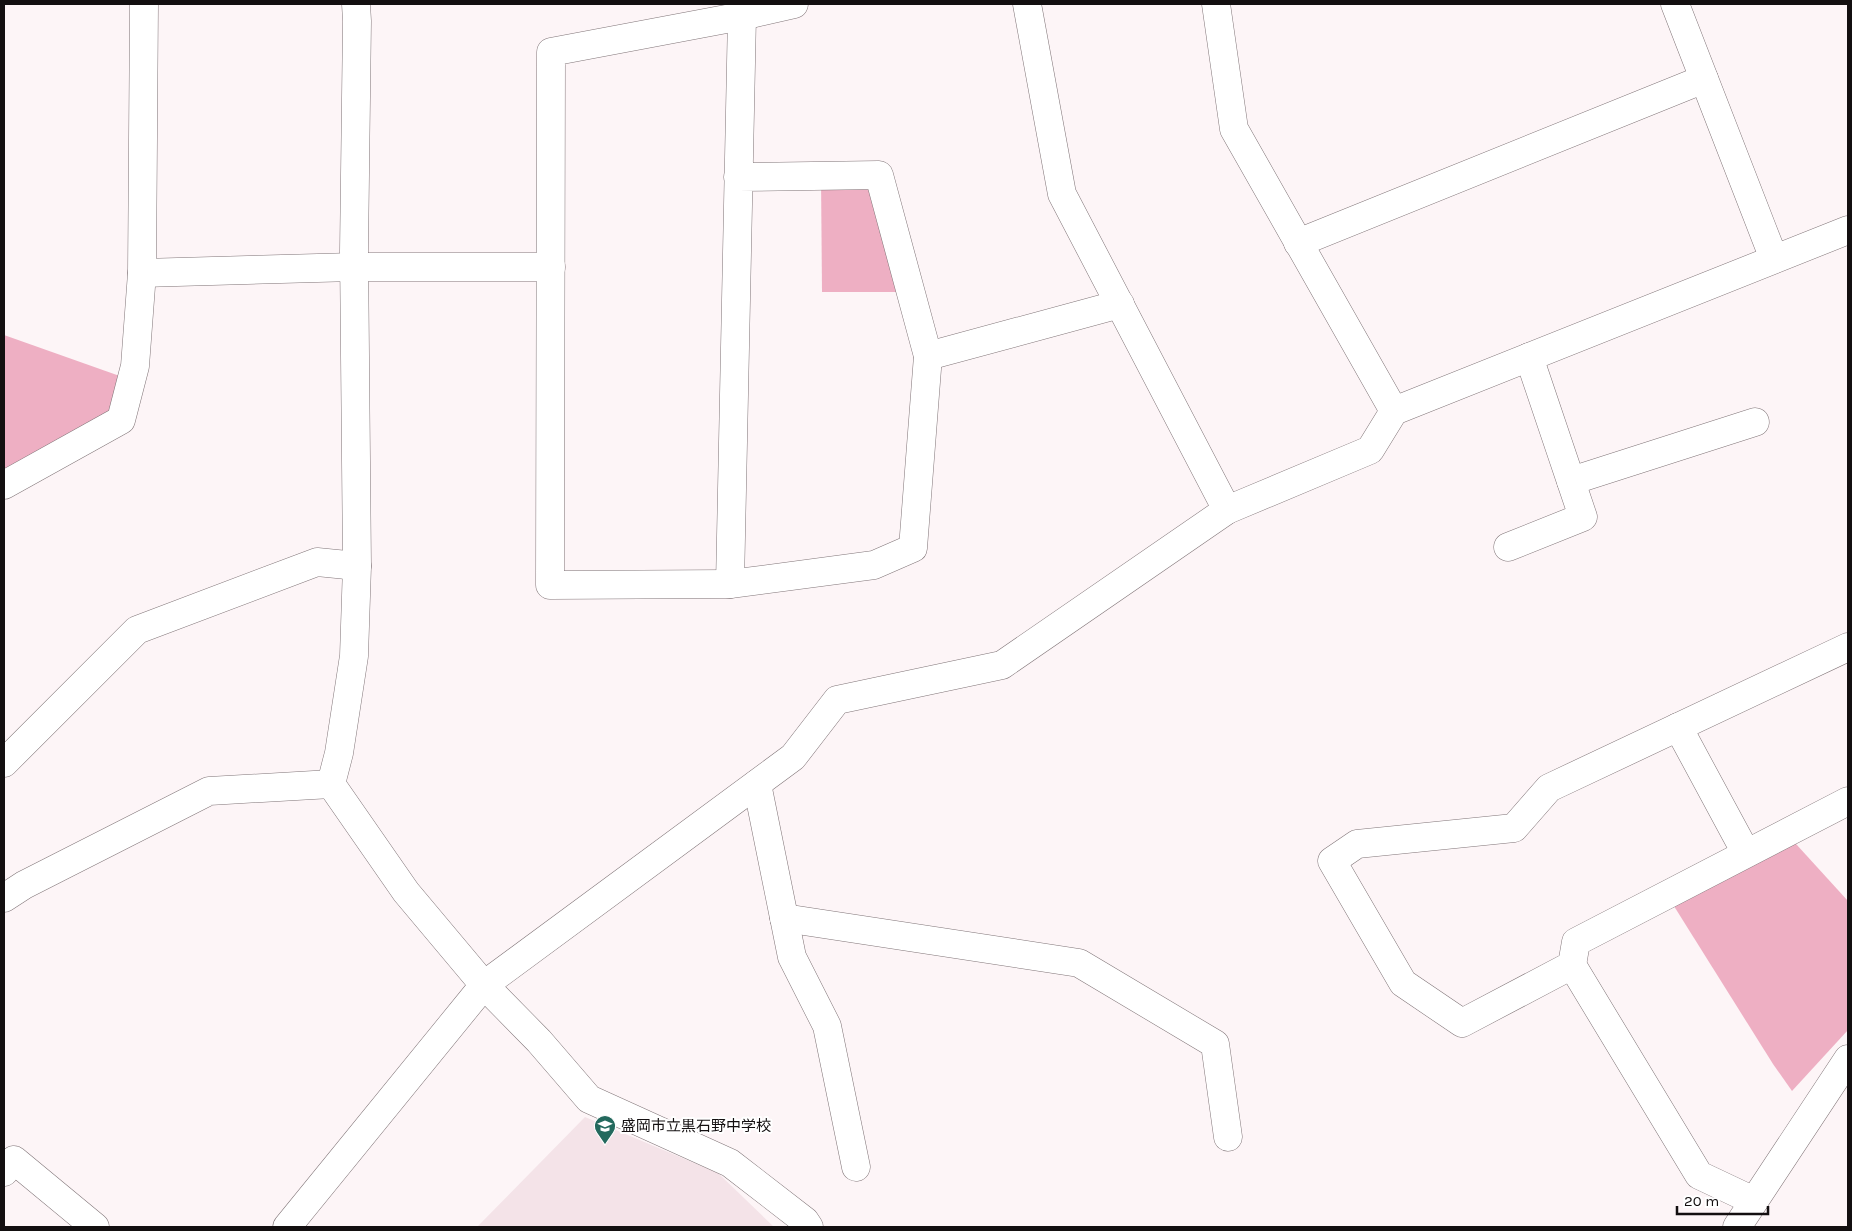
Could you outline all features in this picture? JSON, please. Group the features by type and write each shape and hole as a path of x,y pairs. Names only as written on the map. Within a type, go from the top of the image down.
{"street":[{"path":"4,484 121,420 135,366 142,273 144,4"},
{"path":"356,4 354,267 357,566 354,656 339,753 331,784 406,892 484,985 539,1041 589,1099 730,1163 805,1221 809,1227"},
{"path":"738,177 879,175 928,356 913,548 874,565 730,584 550,585 552,52 740,10 794,4"},
{"path":"1027,4 1062,194 1227,510"},
{"path":"1216,4 1234,129 1394,411"},
{"path":"1675,4 1774,259"},
{"path":"730,584 740,10"},
{"path":"1298,243 1704,80"},
{"path":"287,1227 484,985 794,757 837,700 1002,665 1227,510 1370,450 1394,411 1848,230"},
{"path":"142,273 354,267 551,267"},
{"path":"928,356 1120,304"},
{"path":"1508,546 1583,517 1529,357"},
{"path":"1571,481 1755,422"},
{"path":"4,763 137,630 316,562 357,566"},
{"path":"1572,965 1462,1023 1403,983 1332,861 1357,844 1514,828 1549,788 1848,647"},
{"path":"1678,728 1746,853"},
{"path":"4,898 24,885 209,792 331,784"},
{"path":"757,784 792,957 826,1026 856,1167"},
{"path":"1754,1201 1699,1175 1572,965 1576,942 1848,801"},
{"path":"784,918 1079,963 1215,1044 1228,1137"},
{"path":"1737,1227 1848,1059"},
{"path":"4,1172 14,1160 95,1227"}],"shaded area":[{"path":"879,175 911,292 822,292 821,176"},
{"path":"4,335 131,380 122,413 4,479"},
{"path":"1786,833 1848,901 1848,1030 1792,1091 1773,1064 1667,895"},
{"name":"盛岡市立黒石野中学校","path":"585,1117 718,1173 774,1227 477,1227"}],"place":[{"name":"盛岡市立黒石野中学校","path":"605,1145"}]}
